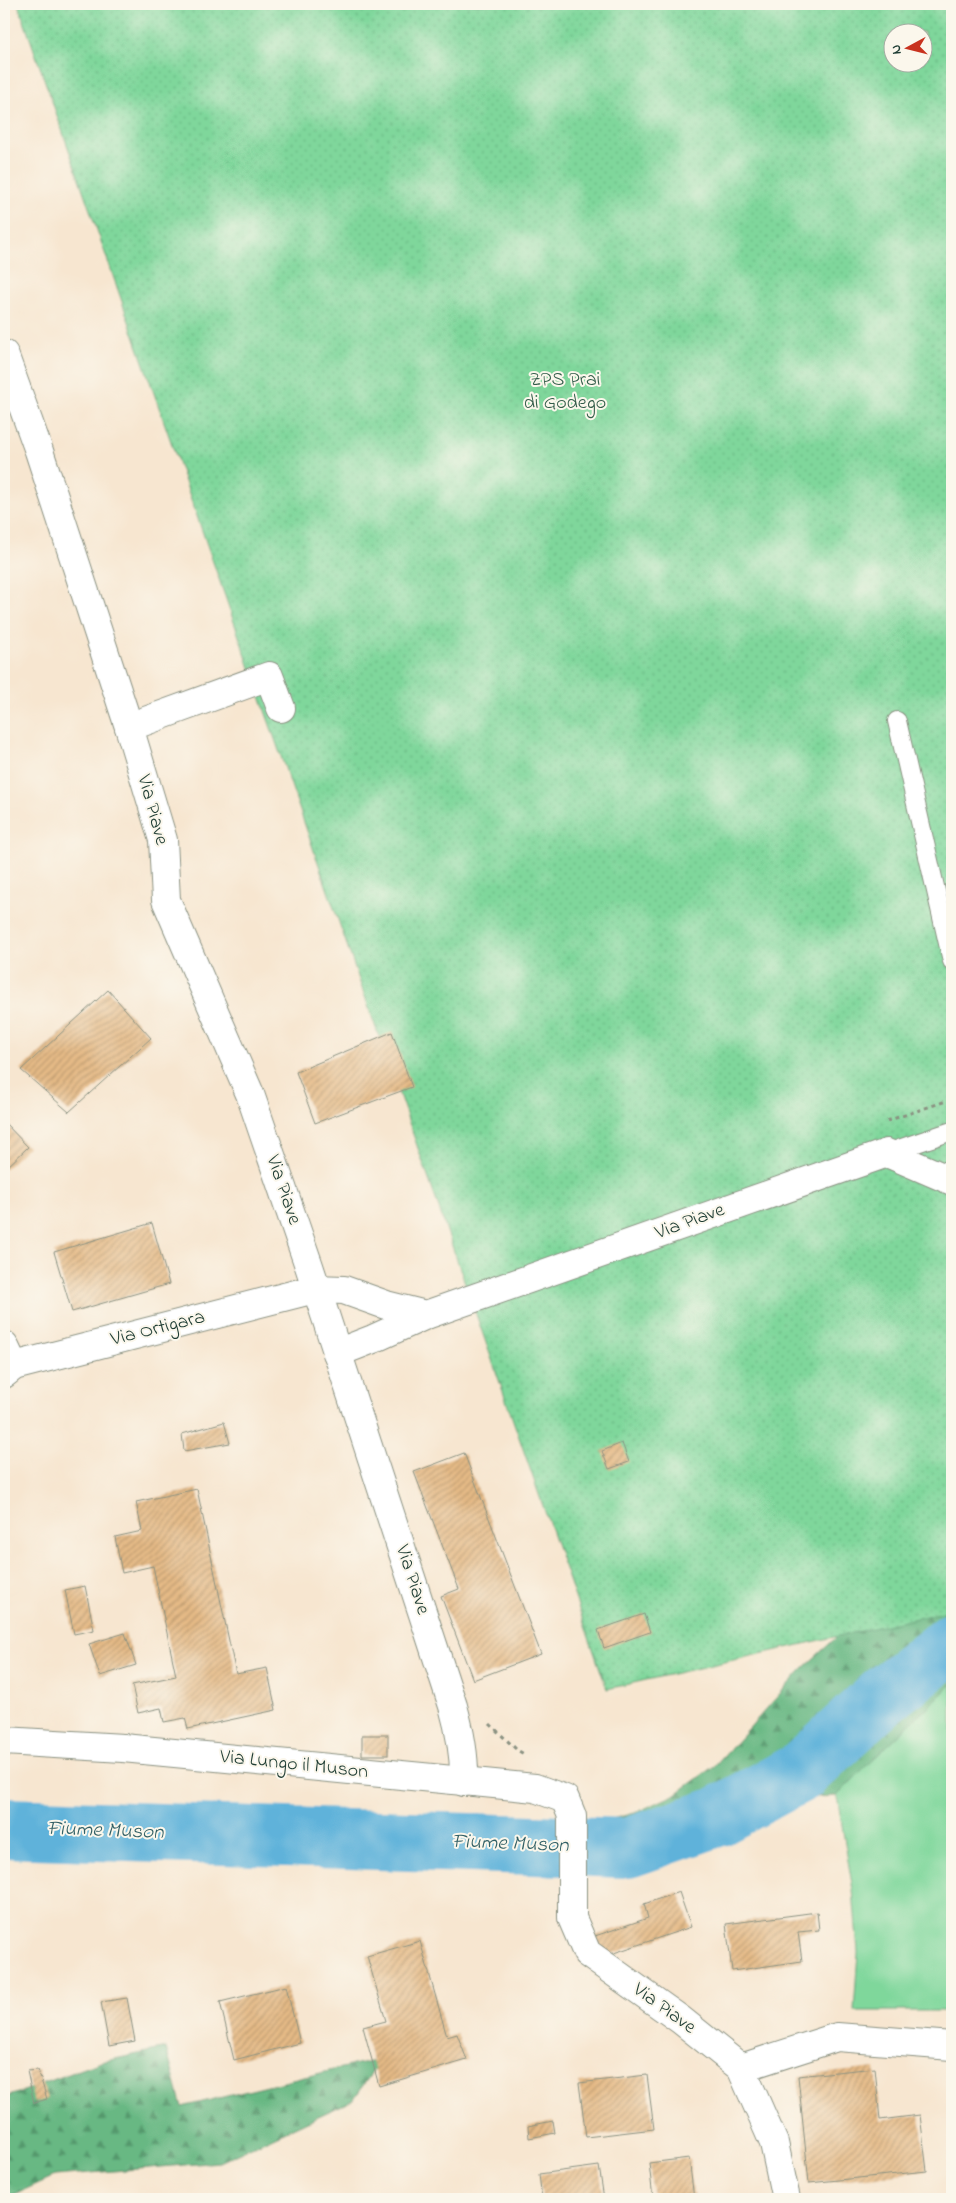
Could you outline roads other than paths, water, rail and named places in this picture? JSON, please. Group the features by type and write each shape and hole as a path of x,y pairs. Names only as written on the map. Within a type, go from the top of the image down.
{"street":[{"name":"Via Piave","path":"4,354 39,451 129,727 163,840 166,900 250,1094 453,1706 461,1735 465,1764 464,1782"},
{"path":"129,727 269,676 281,708"},
{"name":"Via Piave","path":"337,1353 373,1340 430,1313 887,1153"},
{"path":"887,1153 952,1181"},
{"path":"315,1289 344,1290 386,1305 430,1313"},
{"name":"Via Ortigara","path":"7,1362 315,1289"},
{"name":"Via Lungo il Muson","path":"4,1741 123,1748 535,1788 565,1800 572,1816"},
{"name":"Via Piave","path":"572,1816 572,1918 587,1953 681,2020 741,2068 774,2143 786,2199"},
{"path":"741,2068 837,2038 952,2046"}],"lane":[{"path":"897,721 952,961"},
{"path":"887,1153 952,1131"}],"waterway":[{"name":"Fiume Muson","path":"4,1828 628,1848 717,1817 801,1772 884,1695 952,1643"}],"park label":[{"name":"ZPS Prai di Godego","path":"565,392"}]}
